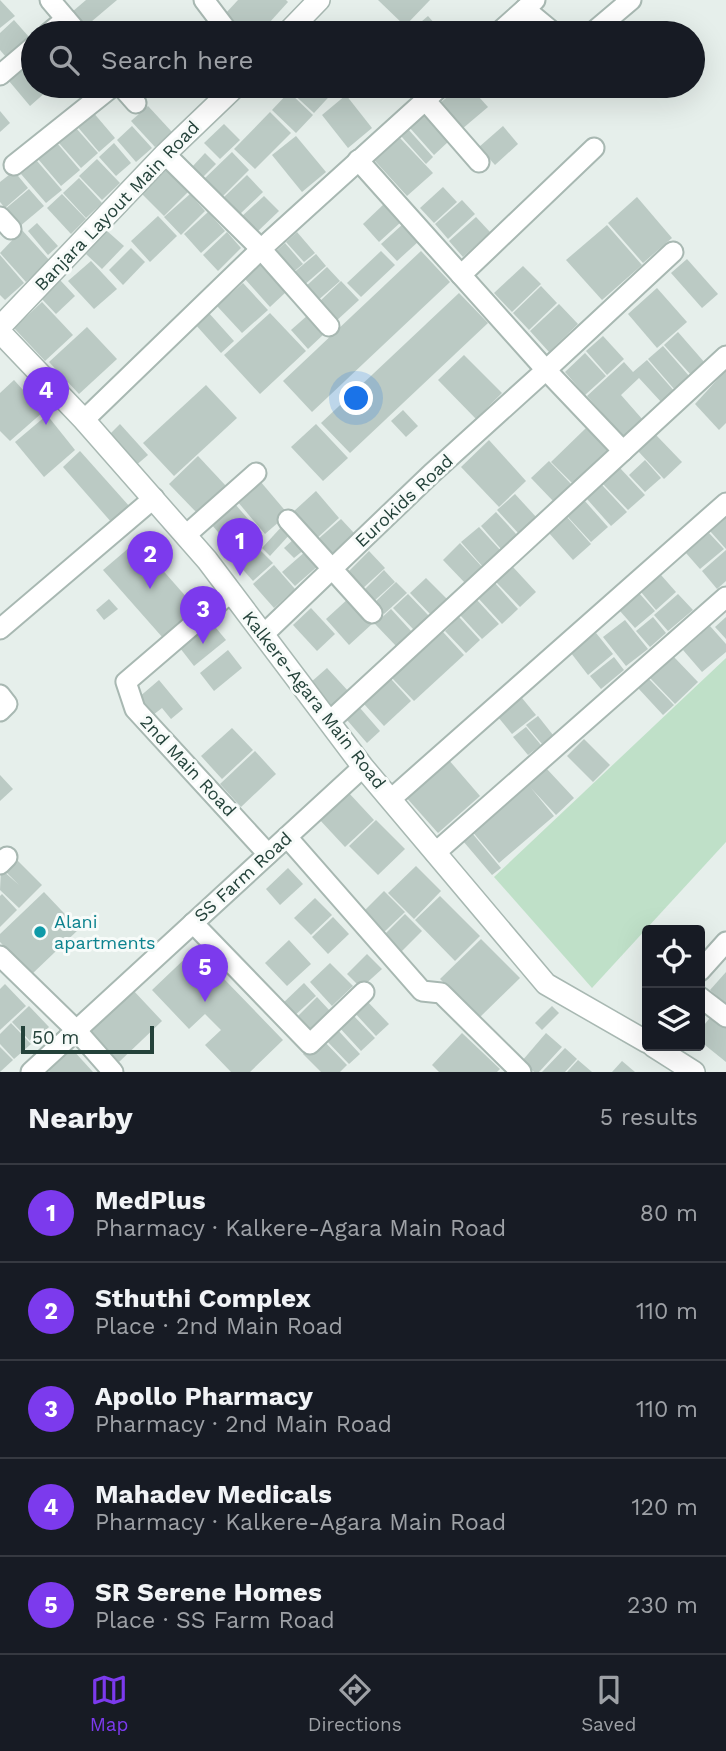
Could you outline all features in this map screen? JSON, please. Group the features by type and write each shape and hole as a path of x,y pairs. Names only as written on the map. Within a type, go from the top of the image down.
{"street":[{"path":"50,0 68,21"},
{"path":"204,0 220,21"},
{"path":"299,21 319,0"},
{"path":"606,21 631,0"},
{"path":"512,21 530,5 544,21"},
{"path":"0,75 21,57"},
{"path":"14,165 98,98"},
{"path":"132,98 136,103"},
{"name":"Banjara Layout Main Road","path":"0,327 165,154 223,98"},
{"path":"84,420 261,249 425,100 479,162"},
{"path":"461,275 594,148"},
{"path":"165,154 261,249 329,326"},
{"path":"358,160 546,370 624,451"},
{"name":"Eurokids Road","path":"264,635 431,474 673,252"},
{"name":"Kalkere-Agara Main Road","path":"0,332 84,420 186,535 363,767 546,984 642,1035"},
{"path":"329,722 726,356"},
{"path":"186,535 256,474"},
{"path":"0,629 154,498"},
{"path":"391,799 726,503"},
{"path":"288,520 372,613"},
{"name":"2nd Main Road","path":"231,592 127,682 135,709 268,853"},
{"path":"435,853 726,597"},
{"path":"0,695 7,704 0,711"},
{"name":"SS Farm Road","path":"31,1072 363,767"},
{"path":"287,836 422,991 441,993 521,1072"},
{"path":"193,923 310,1044 364,992"},
{"path":"705,965 726,942"},
{"path":"0,956 76,1030 113,1072"},
{"path":"705,1002 726,1017"},
{"name":"Kalkere-Agara Main Road","path":"657,1051 669,1066 694,1072"}],"green space":[{"path":"726,658 726,842 650,925 642,925 642,934 592,988 494,877"}],"building":[{"path":"0,0 15,16 0,28"},
{"path":"86,0 117,0 92,21 80,21 72,12"},
{"path":"238,0 288,2 271,21 233,21 225,14"},
{"path":"378,0 430,0 410,21 400,21"},
{"path":"14,20 21,28 21,44 6,57 0,50 0,33"},
{"path":"21,71 21,95 9,81"},
{"path":"23,98 39,98 30,106"},
{"path":"283,98 295,98 313,115 296,133 272,110"},
{"path":"298,98 328,98 314,113"},
{"path":"342,98 348,98 372,128 348,148 322,115"},
{"path":"446,98 480,98 488,107 462,129 439,104"},
{"path":"148,106 172,132 155,147 131,121"},
{"path":"0,111 10,123 0,132"},
{"path":"92,111 115,138 99,152 76,125"},
{"path":"270,112 291,133 255,169 234,149"},
{"path":"425,114 449,141 434,155 410,128"},
{"path":"224,124 240,140 220,159 204,143"},
{"path":"132,126 152,148 136,162 117,140"},
{"path":"503,126 518,144 495,165 479,147"},
{"path":"76,128 98,153 81,168 59,143"},
{"path":"408,129 433,157 426,164 401,136"},
{"path":"296,136 326,172 302,192 272,155"},
{"path":"400,138 433,173 407,196 375,161"},
{"path":"57,143 80,170 61,186 38,159"},
{"path":"114,143 131,163 116,176 99,157"},
{"path":"232,152 249,170 221,198 203,180"},
{"path":"205,153 216,164 203,177 192,167"},
{"path":"97,159 120,183 102,200 79,176"},
{"path":"37,161 62,190 46,203 21,174"},
{"path":"167,169 189,191 164,216 142,194"},
{"path":"14,171 28,188 5,208 0,202 0,182"},
{"path":"247,175 263,192 239,215 223,198"},
{"path":"79,178 102,203 86,218 63,193"},
{"path":"443,187 457,202 434,223 420,208"},
{"path":"29,189 44,206 19,227 4,210"},
{"path":"62,194 86,219 71,234 47,208"},
{"path":"190,194 205,211 181,235 164,217"},
{"path":"264,196 279,211 256,233 241,217"},
{"path":"637,197 672,238 643,263 608,223"},
{"path":"462,200 475,214 448,239 435,224"},
{"path":"384,204 401,222 379,242 363,224"},
{"path":"208,212 225,231 201,253 184,234"},
{"path":"158,216 177,236 150,262 131,241"},
{"path":"476,217 490,232 463,257 449,241"},
{"path":"37,223 58,246 48,255 28,231"},
{"path":"403,224 419,241 397,261 381,244"},
{"path":"607,225 642,265 602,300 566,260"},
{"path":"22,230 50,261 26,282 0,253"},
{"path":"107,231 124,246 102,269 86,254"},
{"path":"227,232 241,248 218,271 203,255"},
{"path":"297,232 315,253 304,262 286,242"},
{"path":"285,243 303,264 291,274 273,254"},
{"path":"131,248 145,262 123,285 109,270"},
{"path":"381,251 395,265 361,297 347,283"},
{"path":"421,251 450,282 312,412 283,381"},
{"path":"316,254 326,266 303,286 292,274"},
{"path":"0,255 24,283 5,300 0,295"},
{"path":"687,259 718,294 702,308 671,273"},
{"path":"91,261 117,289 94,309 68,281"},
{"path":"261,264 286,292 270,307 245,279"},
{"path":"523,266 541,284 512,312 494,293"},
{"path":"327,267 340,281 316,302 304,288"},
{"path":"60,280 75,296 56,314 41,298"},
{"path":"341,281 359,300 335,322 318,303"},
{"path":"243,283 268,310 242,333 217,306"},
{"path":"541,286 557,303 529,330 513,313"},
{"path":"657,288 687,322 657,348 628,314"},
{"path":"459,293 488,323 350,453 321,423"},
{"path":"42,302 73,335 45,361 14,328"},
{"path":"559,304 578,324 549,352 530,331"},
{"path":"208,312 234,341 221,353 195,324"},
{"path":"270,313 306,351 260,394 224,355"},
{"path":"308,315 325,333 308,349 291,330"},
{"path":"87,327 117,359 79,394 49,362"},
{"path":"678,332 705,363 691,375 664,345"},
{"path":"603,336 624,359 607,375 586,351"},
{"path":"663,346 690,377 675,390 648,359"},
{"path":"585,353 606,376 585,395 565,372"},
{"path":"464,355 502,393 476,419 438,380"},
{"path":"647,360 675,392 662,403 639,378 621,395 643,420 624,437 587,396 624,362 633,372"},
{"path":"726,370 726,423 719,430 695,404"},
{"path":"14,380 43,412 10,441 0,431 0,393"},
{"path":"206,385 237,418 174,476 143,443"},
{"path":"403,410 418,426 406,437 391,421"},
{"path":"47,415 75,450 44,477 15,442"},
{"path":"120,424 148,455 134,467 107,437"},
{"path":"316,424 348,458 323,481 291,447"},
{"path":"586,428 608,451 573,484 551,462"},
{"path":"656,435 682,462 664,479 638,451"},
{"path":"489,440 526,481 499,507 461,467"},
{"path":"80,451 130,507 112,523 63,467"},
{"path":"198,456 226,486 197,513 169,484"},
{"path":"645,460 661,478 645,492 629,475"},
{"path":"549,461 572,485 554,502 531,478"},
{"path":"620,468 645,495 628,510 603,484"},
{"path":"260,481 288,514 265,534 237,501"},
{"path":"602,485 627,512 611,526 587,499"},
{"path":"316,491 339,518 316,539 293,512"},
{"path":"515,494 537,518 519,534 497,510"},
{"path":"584,500 608,527 591,542 567,516"},
{"path":"235,504 263,536 240,557 211,524"},
{"path":"496,512 517,535 501,549 481,526"},
{"path":"567,517 591,544 573,560 549,533"},
{"path":"726,517 726,549 710,531"},
{"path":"341,519 354,533 331,555 317,540"},
{"path":"284,524 292,532 270,556 262,548"},
{"path":"479,527 501,551 483,567 461,542"},
{"path":"709,533 724,549 700,569 686,553"},
{"path":"295,538 305,549 294,558 284,548"},
{"path":"137,541 196,608 163,638 103,570"},
{"path":"460,543 483,568 466,584 443,560"},
{"path":"257,547 273,563 253,581 238,564"},
{"path":"726,550 726,581 717,589 702,571"},
{"path":"306,551 319,565 295,586 282,572"},
{"path":"369,551 385,568 361,590 346,574"},
{"path":"274,565 295,589 274,608 253,584"},
{"path":"513,567 536,592 520,607 496,582"},
{"path":"384,570 395,582 373,602 363,591"},
{"path":"661,575 676,592 656,610 641,592"},
{"path":"426,578 447,599 431,615 410,593"},
{"path":"396,582 407,593 384,614 374,603"},
{"path":"495,583 518,609 502,624 478,598"},
{"path":"639,593 655,611 635,628 620,611"},
{"path":"408,594 429,616 414,630 393,608"},
{"path":"678,594 693,610 668,631 654,615"},
{"path":"349,598 372,624 349,645 326,619"},
{"path":"109,599 118,609 104,620 96,610"},
{"path":"477,600 499,624 482,639 460,615"},
{"path":"311,608 335,634 317,651 293,625"},
{"path":"391,609 412,632 397,647 375,624"},
{"path":"459,617 480,640 466,653 445,631"},
{"path":"653,617 666,633 650,647 636,631"},
{"path":"726,617 726,639 715,627"},
{"path":"625,620 648,649 626,666 603,637"},
{"path":"211,622 226,640 194,666 180,648"},
{"path":"710,626 726,644 726,652 702,672 683,650"},
{"path":"443,632 464,655 414,701 392,678"},
{"path":"596,633 613,654 588,675 571,653"},
{"path":"228,650 242,668 214,691 200,673"},
{"path":"673,656 698,682 675,704 650,678"},
{"path":"614,657 624,670 601,689 590,676"},
{"path":"327,668 349,692 331,707 310,683"},
{"path":"648,678 674,705 663,715 638,688"},
{"path":"391,679 411,701 384,726 364,704"},
{"path":"159,680 183,709 171,719 162,708 153,715 138,698"},
{"path":"522,698 536,715 512,734 498,717"},
{"path":"360,708 380,731 367,743 347,720"},
{"path":"538,716 553,735 542,744 526,725"},
{"path":"526,727 541,745 528,755 513,737"},
{"path":"232,728 253,750 222,779 201,756"},
{"path":"584,739 610,765 593,782 567,756"},
{"path":"255,751 276,774 241,807 220,784"},
{"path":"448,759 480,796 438,833 405,796"},
{"path":"546,768 574,798 556,815 531,788 554,816 499,863 471,830"},
{"path":"0,775 13,789 0,801"},
{"path":"348,792 374,820 345,847 319,819"},
{"path":"376,820 405,849 378,875 349,846"},
{"path":"472,833 501,868 492,875 463,841"},
{"path":"14,857 42,885 19,908 0,890 1,869 19,885 2,868"},
{"path":"416,866 441,891 414,919 388,893"},
{"path":"288,868 303,884 280,905 266,889"},
{"path":"384,891 405,912 382,934 362,913"},
{"name":"Alani apartments","path":"44,892 79,929 31,975 0,942 0,934"},
{"path":"2,894 17,910 0,927 0,896"},
{"path":"440,896 480,936 455,961 415,920"},
{"path":"315,898 332,915 311,935 294,918"},
{"path":"405,914 422,931 400,953 383,936"},
{"path":"333,917 349,934 328,954 312,937"},
{"path":"481,939 520,978 479,1018 440,979"},
{"path":"289,940 311,964 287,986 265,963"},
{"path":"195,949 283,1040 250,1072 231,1072 205,1045 221,1030 205,1014 189,1029 152,990"},
{"path":"367,954 382,969 361,988 347,974"},
{"path":"330,963 353,986 332,1006 310,982"},
{"path":"726,972 726,1004 710,990"},
{"path":"304,983 316,996 293,1017 281,1005"},
{"path":"5,984 26,1006 0,1030 0,989"},
{"path":"132,989 162,1021 119,1062 89,1030"},
{"path":"317,997 330,1011 309,1031 296,1018"},
{"path":"365,999 389,1024 376,1036 353,1011"},
{"path":"29,1006 49,1027 32,1043 12,1022"},
{"path":"552,1006 559,1013 542,1030 535,1023"},
{"path":"351,1013 375,1038 361,1051 338,1026"},
{"path":"713,1014 726,1025 726,1062 705,1045 705,1024"},
{"path":"11,1023 31,1044 14,1059 0,1044 0,1034"},
{"path":"335,1027 360,1054 349,1064 324,1038"},
{"path":"462,1033 500,1069 497,1072 439,1072 432,1065"},
{"path":"546,1033 562,1047 539,1072 534,1072 522,1061"},
{"path":"321,1038 347,1065 340,1072 321,1072 303,1054"},
{"path":"0,1047 13,1060 0,1072"},
{"path":"565,1048 577,1059 565,1072 542,1072"},
{"path":"72,1049 93,1072 48,1071"},
{"path":"578,1060 592,1072 567,1072"},
{"path":"622,1061 635,1072 612,1072"}],"place":[{"name":"Mahadev Medicals","path":"46,425"},
{"name":"MedPlus","path":"240,576"},
{"name":"Sthuthi Complex","path":"150,589"},
{"name":"Apollo Pharmacy","path":"203,644"},
{"name":"Alani apartments","path":"40,932"},
{"name":"SR Serene Homes","path":"205,1002"}]}
